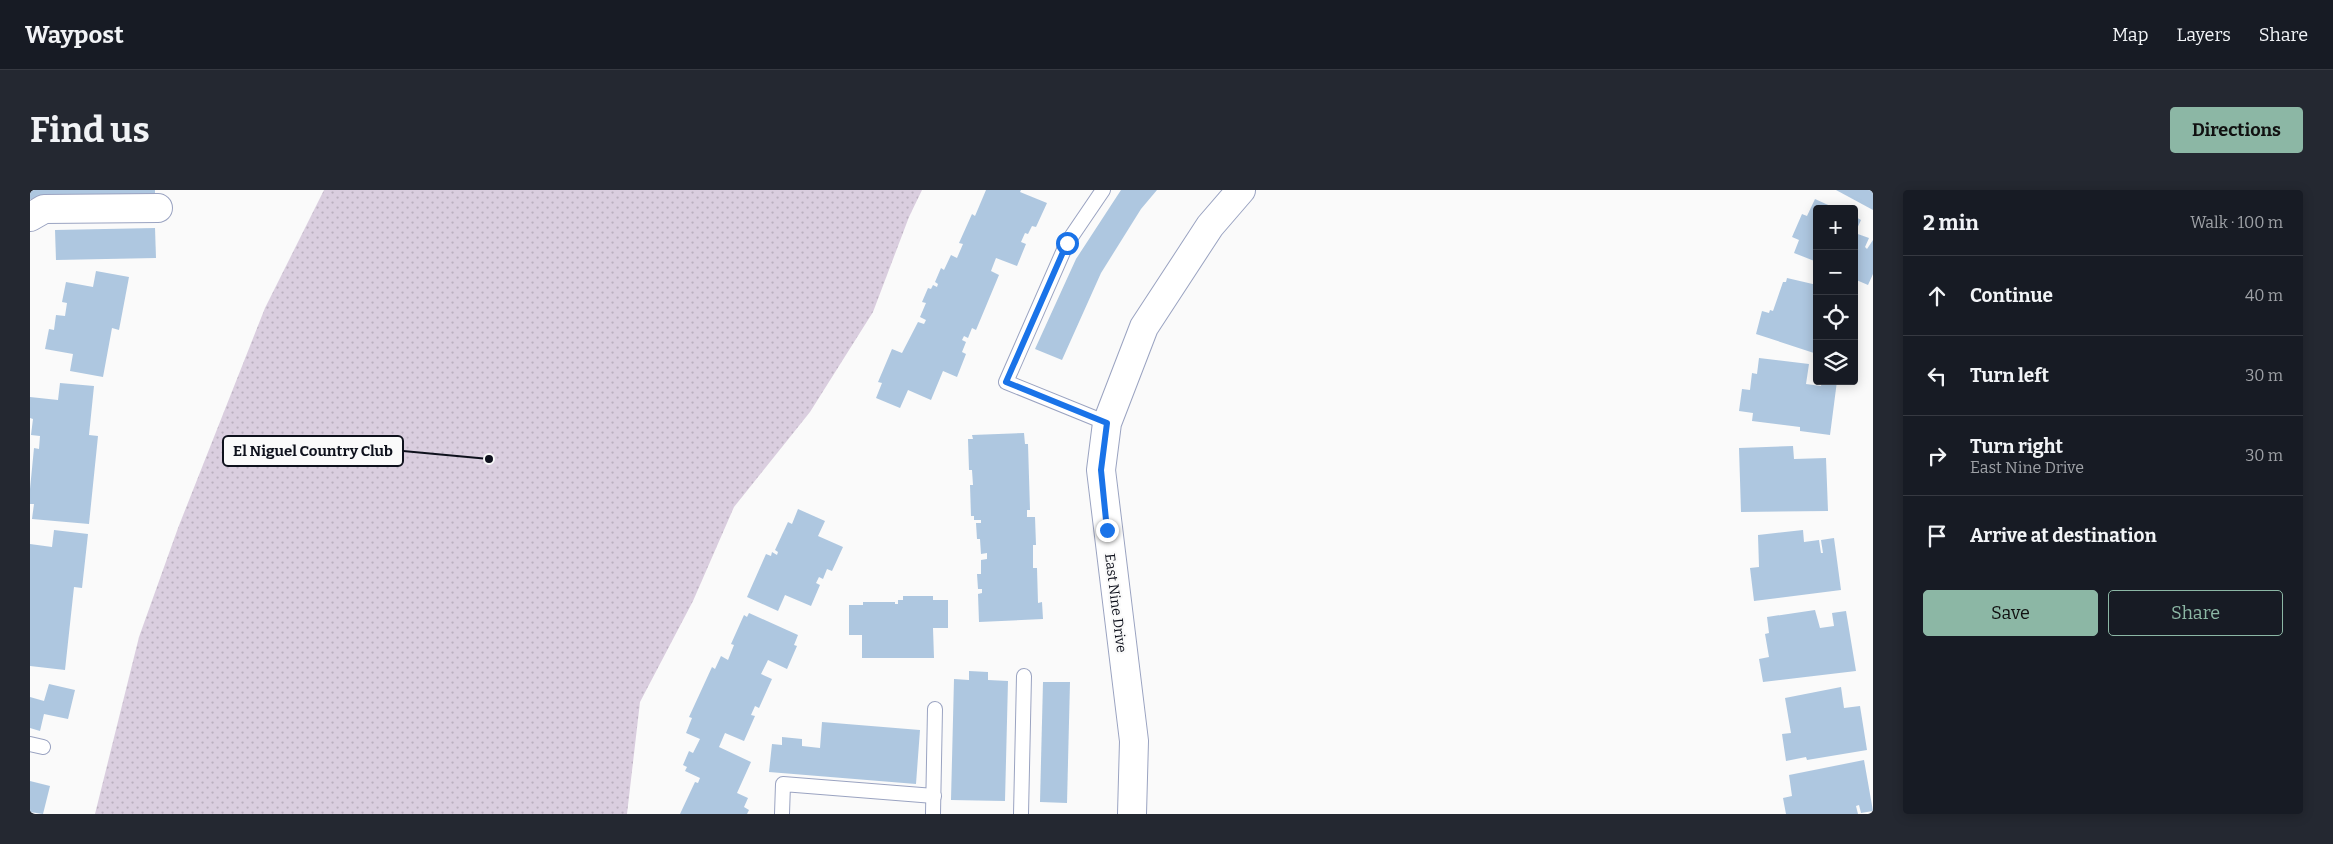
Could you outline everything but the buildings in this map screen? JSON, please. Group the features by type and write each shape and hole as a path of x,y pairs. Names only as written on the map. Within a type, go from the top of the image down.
{"street":[{"name":"East Nine Drive","path":"1132,814 1134,740 1101,470 1107,423 1144,327 1210,226 1241,190"},
{"path":"30,217 44,209 158,208"}],"lane":[{"path":"1102,190 1067,243 1006,382 1107,423"},
{"path":"1021,814 1024,676"},
{"path":"933,814 935,709"},
{"path":"782,814 784,784 934,796"}],"shaded area":[{"path":"324,190 922,190 909,217 873,312 810,412 734,507 693,601 640,702 627,814 95,814 139,637 178,528 265,308"}],"place":[{"name":"El Niguel Country Club","path":"489,459"}],"route":[{"path":"1067,243 1006,382 1107,423 1101,470 1107,530"}]}
